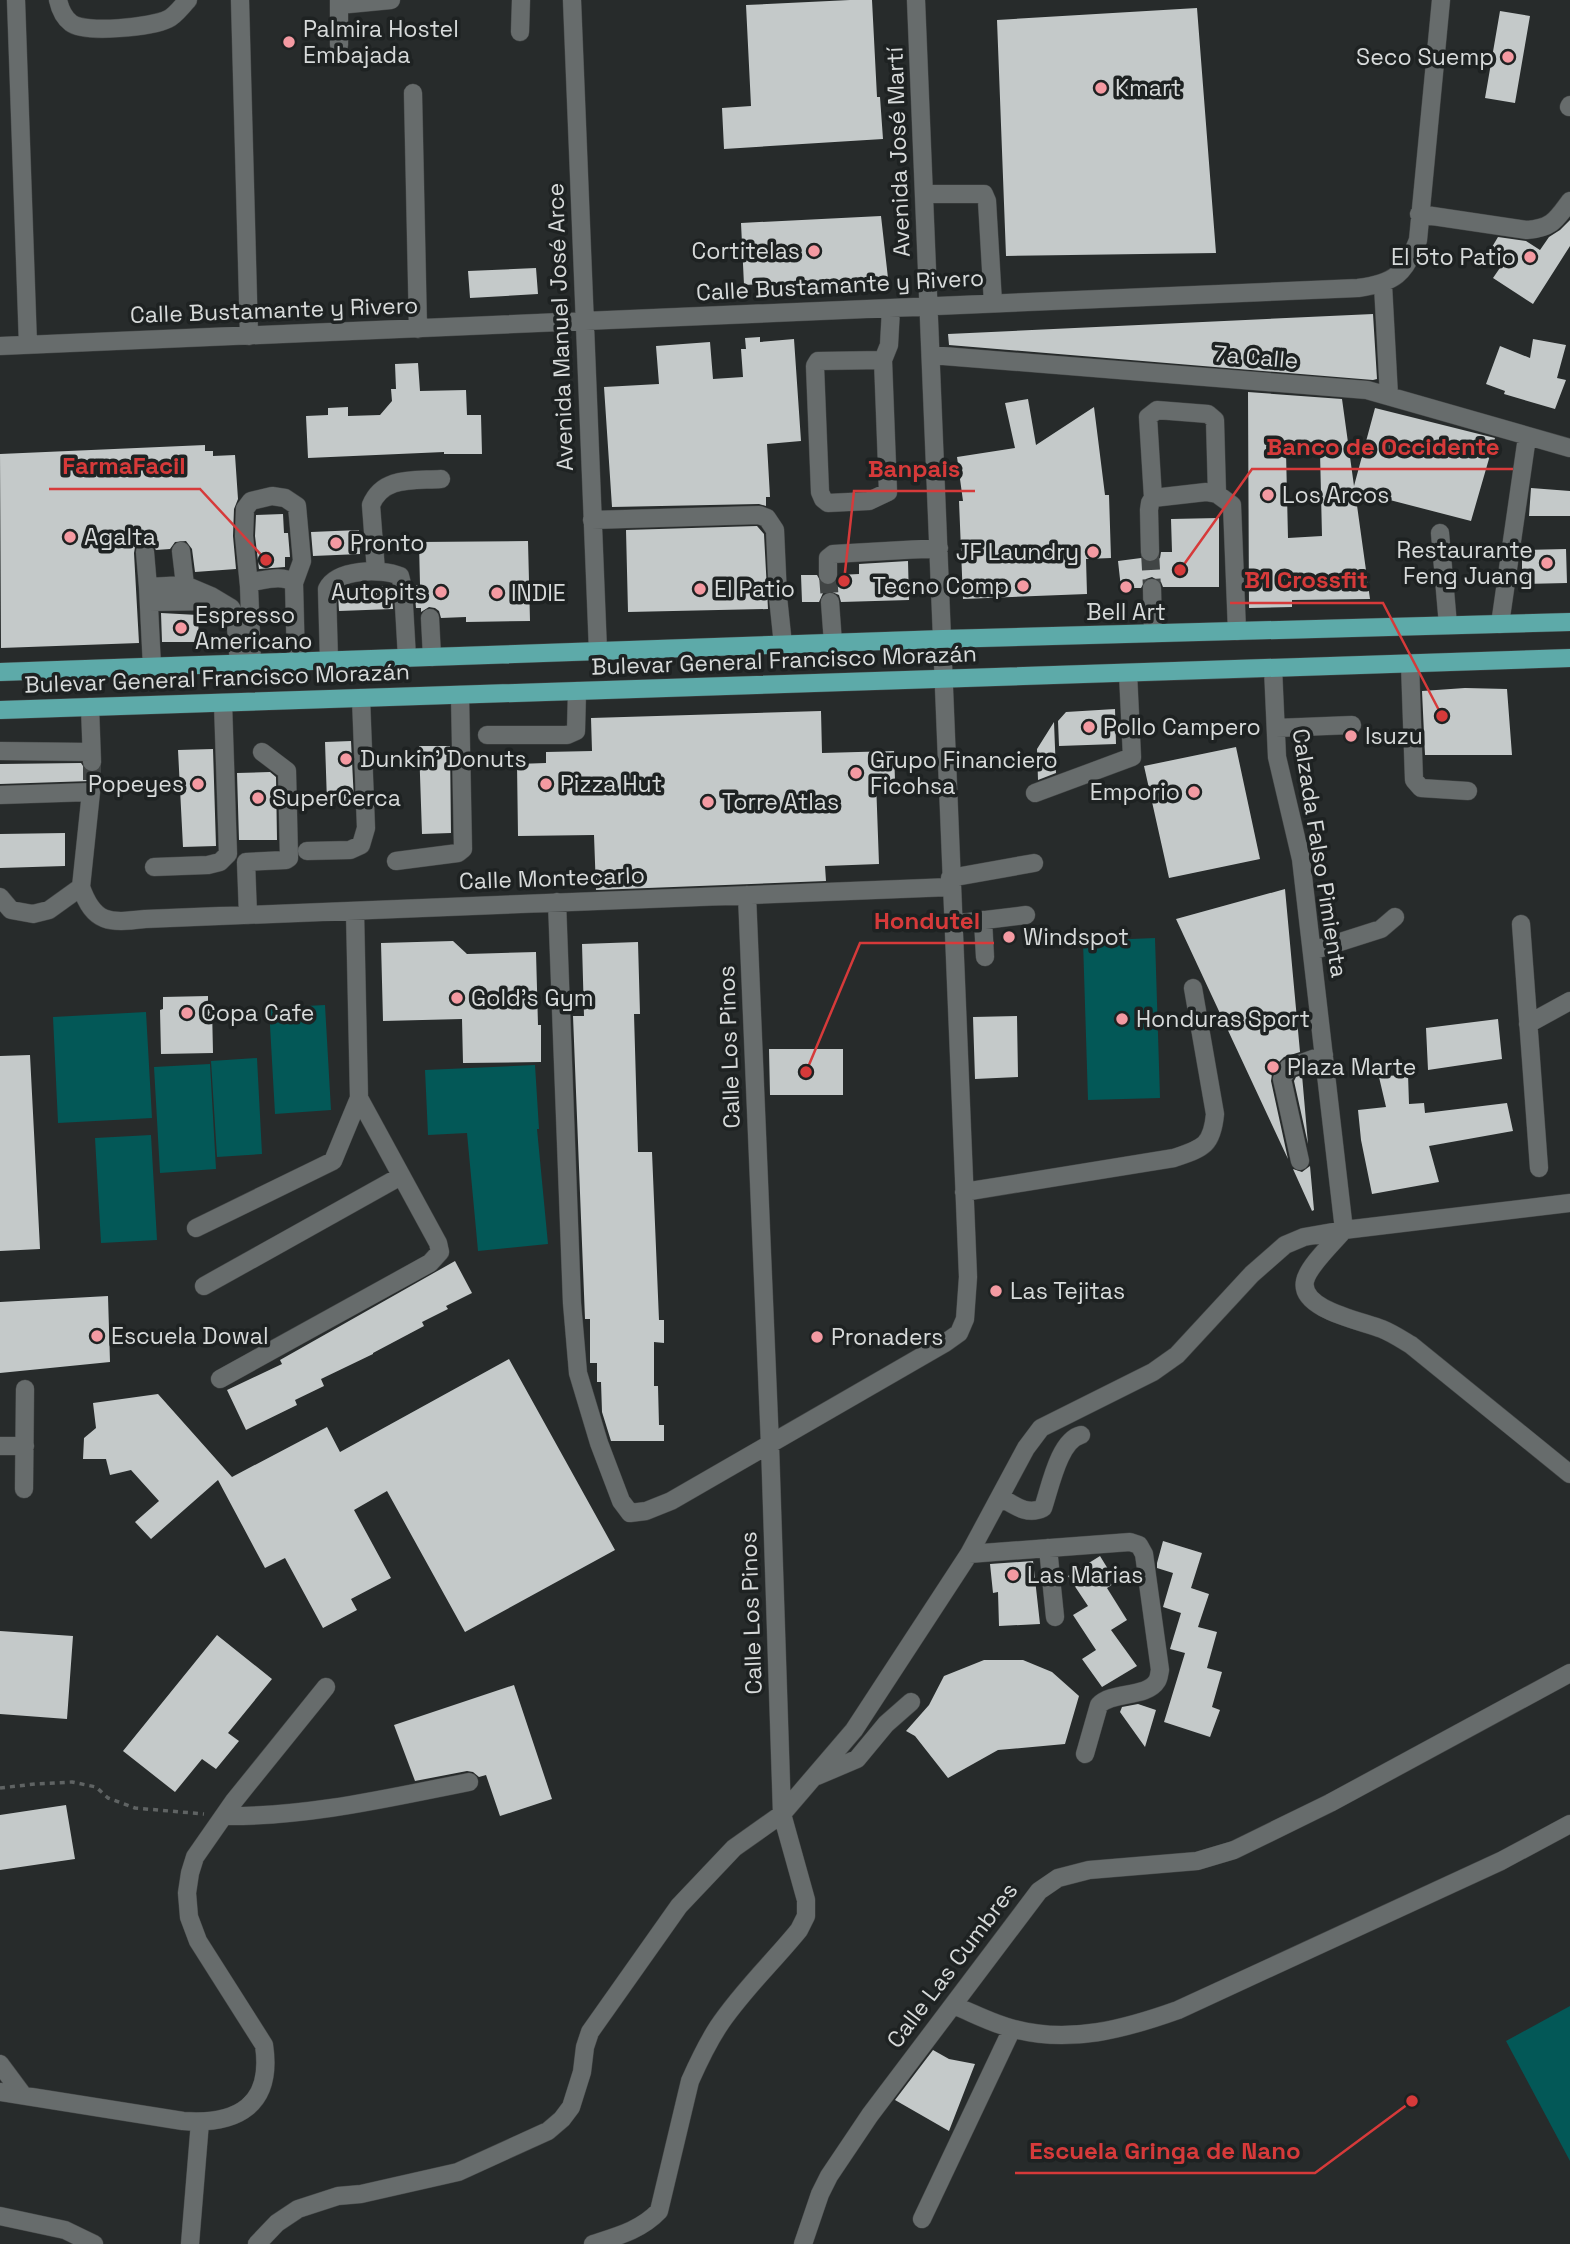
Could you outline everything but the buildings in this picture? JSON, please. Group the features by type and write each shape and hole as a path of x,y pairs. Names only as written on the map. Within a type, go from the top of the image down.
{"main road":[{"name":"Bulevar General Francisco Morazán","path":"0,672 943,639 1570,622"},
{"name":"Bulevar General Francisco Morazán","path":"0,710 1570,659"}],"street":[{"path":"16,0 28,345"},
{"path":"58,0 60,10 73,25 90,29 139,26 170,19 188,0"},
{"path":"240,0 249,335"},
{"path":"339,45 339,2 391,0"},
{"path":"520,32 521,0"},
{"name":"Avenida Manuel José Arce","path":"572,0 597,651"},
{"name":"Avenida José Martí","path":"770,1445 945,1343 959,1333 965,1319 968,1277 916,0"},
{"path":"1388,397 1383,285 1409,264 1418,240 1441,0"},
{"path":"413,93 418,329"},
{"path":"924,194 984,194 988,201 993,303"},
{"path":"1419,214 1527,230 1543,229 1555,221 1570,201"},
{"name":"Calle Bustamante y Rivero","path":"0,346 891,309 1383,285"},
{"path":"883,359 818,361 815,366 820,492 828,503 869,501 888,492 883,359 889,345 891,309"},
{"name":"7a Calle","path":"931,355 1367,390 1570,448"},
{"path":"1150,552 1149,510 1153,498 1148,417 1151,413 1157,410 1208,414 1213,417 1217,494"},
{"path":"1500,624 1527,437"},
{"path":"376,571 370,505 374,497 381,488 393,483 441,479"},
{"path":"1153,498 1206,492 1217,494 1231,505 1237,631"},
{"path":"245,664 249,586 244,536 245,509 251,501 272,496 285,498 298,506 302,561 294,583 296,662"},
{"path":"592,520 759,514 767,518 775,530 783,645"},
{"path":"1440,533 1448,625"},
{"path":"828,575 828,558 833,554 939,548"},
{"path":"181,551 185,585"},
{"path":"145,552 152,667"},
{"path":"329,661 329,585 342,576 376,571 400,576 403,588 418,611 432,657"},
{"path":"249,586 251,582 278,578 288,578 294,583"},
{"path":"148,595 185,585 231,608 235,615 245,664"},
{"path":"1152,587 1153,633"},
{"path":"148,595 220,601"},
{"path":"830,602 833,643"},
{"path":"407,658 418,611"},
{"path":"1410,664 1414,780 1421,788 1468,791"},
{"name":"Calzada Falso Pimienta","path":"1273,668 1277,757 1301,859 1344,1230"},
{"path":"1035,793 1132,757 1128,673"},
{"path":"487,735 573,733 576,731 577,691"},
{"path":"396,861 458,853 463,849 460,695"},
{"path":"307,851 350,850 361,845 366,828 361,698"},
{"path":"154,867 208,865 220,862 228,854 223,703"},
{"path":"0,751 92,757 90,707"},
{"path":"1276,728 1352,725"},
{"path":"248,915 246,862 289,858 287,771 262,752"},
{"path":"0,795 91,792 81,887 49,910 33,914 11,909 0,897"},
{"name":"Calle Montecarlo","path":"81,887 86,902 96,914 117,922 155,918 747,895 951,883 1034,863"},
{"name":"Calle Los Pinos","path":"593,2244 637,2229 659,2211 690,2081 699,2061 731,2008 799,1930 806,1916 806,1900 782,1814 747,895"},
{"path":"557,902 572,1303 578,1373 621,1502 630,1513 646,1511 671,1502 770,1445"},
{"path":"195,1228 332,1161 359,1098 355,911"},
{"path":"952,923 1026,915"},
{"path":"1312,951 1381,929 1395,917"},
{"path":"983,920 985,957"},
{"path":"1521,924 1539,1168"},
{"path":"964,1192 1174,1158 1207,1143 1213,1132 1215,1114 1193,988"},
{"path":"1528,1024 1570,1001"},
{"path":"1300,1161 1282,1080 1287,1069 1324,1055"},
{"path":"220,1379 430,1263 440,1252 438,1243 359,1098"},
{"path":"204,1286 401,1176"},
{"path":"257,2244 277,2223 298,2209 338,2196 373,2192 458,2172 548,2131 562,2119 571,2107 577,2090 590,2032 679,1906 734,1848 782,1814 854,1730 969,1554 1026,1448 1041,1428 1153,1372 1177,1354 1252,1274 1285,1245 1304,1237 1344,1230 1570,1203"},
{"path":"1344,1230 1308,1273 1305,1282 1307,1297 1327,1311 1382,1329 1411,1345 1570,1474"},
{"path":"24,1489 25,1389"},
{"path":"1000,1497 1028,1512 1042,1508 1064,1447 1080,1435"},
{"path":"0,1446 24,1446"},
{"path":"969,1554 1130,1542 1139,1545 1144,1554 1160,1670 1157,1682 1147,1689 1104,1699 1099,1705 1085,1754"},
{"path":"1048,1548 1055,1617"},
{"name":"Calle Las Cumbres","path":"803,2244 829,2176 870,2115 1039,1891 1058,1878 1089,1870 1197,1861 1234,1850 1330,1803 1570,1673"},
{"path":"0,2092 200,2122 228,2119 246,2109 257,2097 264,2079 264,2045 198,1941 190,1917 187,1893 195,1857 326,1687"},
{"path":"813,1777 857,1759 886,1724 911,1702"},
{"path":"224,1816 265,1817 312,1812 469,1782"},
{"path":"953,2005 1013,2029 1046,2035 1079,2036 1138,2025 1178,2010 1501,1861 1570,1824"},
{"path":"922,2219 1013,2029"},
{"path":"0,2064 23,2095"},
{"path":"190,2244 200,2122"},
{"path":"0,2216 65,2230 94,2244"}],"path":[{"path":"0,1788 72,1782 96,1787 108,1798 135,1808 224,1816"}],"shaded area":[{"name":"Honduras Sport","path":"1155,938 1160,1098 1088,1100 1083,941"},
{"path":"325,1005 331,1110 275,1114 269,1008"},
{"path":"146,1012 152,1118 58,1123 53,1017"},
{"path":"257,1058 262,1154 217,1157 211,1061"},
{"path":"210,1064 216,1169 160,1173 154,1067"},
{"path":"535,1065 537,1129 548,1244 478,1251 467,1133 428,1135 425,1070"},
{"path":"151,1135 157,1240 101,1243 95,1138"},
{"path":"1570,2006 1570,2161 1506,2041"}],"tunnel":[{"path":"1150,552 1152,588"},
{"path":"828,575 830,602"},
{"path":"92,762 92,784"}],"place":[{"name":"Palmira Hostel Embajada","path":"289,42"},
{"name":"Seco Suemp","path":"1508,57"},
{"name":"Kmart","path":"1101,88"},
{"name":"Cortitelas","path":"814,251"},
{"name":"El 5to Patio","path":"1530,257"},
{"name":"Los Arcos","path":"1268,495"},
{"name":"Agalta","path":"70,537"},
{"name":"Pronto","path":"336,543"},
{"name":"JF Laundry","path":"1093,552"},
{"name":"FarmaFacil","path":"266,560"},
{"name":"Restaurante Feng Juang","path":"1547,563"},
{"name":"Banco de Occidente","path":"1180,570"},
{"name":"Banpais","path":"844,581"},
{"name":"Tecno Comp","path":"1023,586"},
{"name":"Bell Art","path":"1126,587"},
{"name":"El Patio","path":"700,589"},
{"name":"Autopits","path":"441,592"},
{"name":"INDIE","path":"497,593"},
{"name":"Espresso Americano","path":"181,628"},
{"name":"B1 Crossfit","path":"1442,716"},
{"name":"Pollo Campero","path":"1089,727"},
{"name":"Isuzu","path":"1351,736"},
{"name":"Dunkin' Donuts","path":"346,759"},
{"name":"Grupo Financiero Ficohsa","path":"856,773"},
{"name":"Popeyes","path":"198,784"},
{"name":"Pizza Hut","path":"546,784"},
{"name":"Emporio","path":"1194,792"},
{"name":"SuperCerca","path":"258,798"},
{"name":"Torre Atlas","path":"708,802"},
{"name":"Windspot","path":"1009,937"},
{"name":"Gold's Gym","path":"457,998"},
{"name":"Copa Cafe","path":"187,1013"},
{"name":"Honduras Sport","path":"1122,1019"},
{"name":"Plaza Marte","path":"1273,1067"},
{"name":"Hondutel","path":"806,1072"},
{"name":"Las Tejitas","path":"996,1291"},
{"name":"Escuela Dowal","path":"97,1336"},
{"name":"Pronaders","path":"817,1337"},
{"name":"Las Marias","path":"1013,1575"},
{"name":"Escuela Gringa de Nano","path":"1412,2101"}]}
